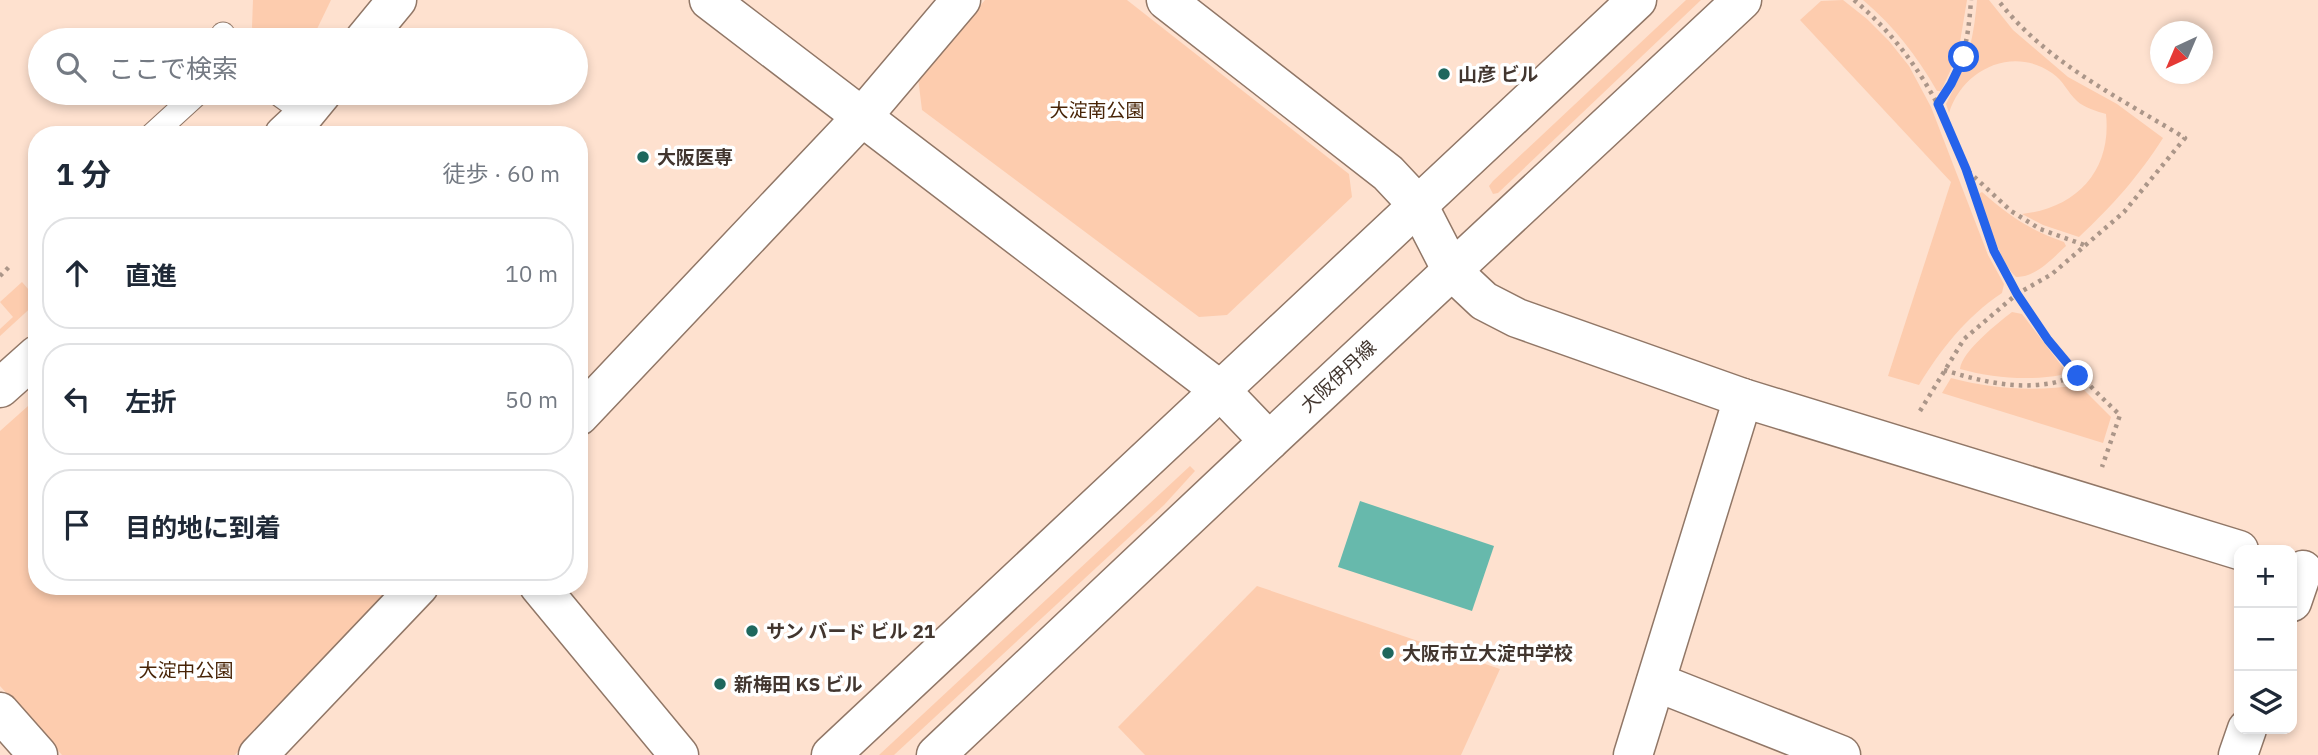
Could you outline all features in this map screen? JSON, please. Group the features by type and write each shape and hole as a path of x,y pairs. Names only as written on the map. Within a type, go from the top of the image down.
{"street":[{"path":"374,28 397,0"},
{"path":"709,0 1220,390 1269,441"},
{"path":"588,406 861,118 961,0"},
{"path":"1166,0 1388,173 1418,205 1452,271 1484,301 1517,318 1742,398 2234,548"},
{"path":"831,755 1637,0"},
{"name":"大阪伊丹線","path":"936,755 1742,0"},
{"path":"0,388 28,363"},
{"path":"1633,755 1742,398"},
{"path":"279,747 411,595"},
{"path":"545,595 678,755"},
{"path":"1657,682 1841,755"},
{"path":"0,712 38,755"},
{"path":"2238,755 2245,734"}],"lane":[{"path":"162,126 185,105"}],"path":[{"path":"1854,0 1892,35 1914,64 1938,104 1966,169 1994,251 2017,294 2048,340 2078,376 2120,415 2102,469"},
{"path":"1938,104 1964,57 1971,0"},
{"path":"1919,412 1964,340 2017,294 2052,274 2088,246 2124,212 2185,138 2076,72 2036,40 1997,0"},
{"path":"1966,169 2020,217 2040,229 2088,246"},
{"path":"0,276 10,267"},
{"path":"1944,370 1976,380 2010,384 2045,384 2078,376"}],"green space":[{"path":"253,0 331,0 317,28 252,27"},
{"name":"大淀南公園","path":"985,0 1127,0 1349,174 1352,197 1227,315 1199,317 922,110 918,78"},
{"path":"1686,0 1701,0 1498,193 1493,194 1489,186 1493,181"},
{"path":"1843,0 1889,41 1909,66 1931,107 1988,255 2004,284 2002,293 1977,312 1955,334 1919,385 1888,376 1951,182 1800,20 1821,1"},
{"path":"1863,0 1967,0 1958,54 1941,91 1937,91 1895,31"},
{"path":"1977,0 1989,0 2013,30 2068,77 2117,104 2163,138 2124,190 2079,237 2043,225 2022,214 2059,204 2087,183 2097,169 2103,152 2106,114 2080,103 2052,73 2021,61 1990,66 1977,74 1965,85 1949,113 1946,104 1968,54"},
{"path":"1982,192 2020,221 2064,242 2066,246 2037,271 2016,277 1994,238 1978,194"},
{"path":"22,282 28,289 28,310 0,336 0,329 13,317 0,302"},
{"path":"2012,312 2022,314 2064,369 2061,375 2010,378 1960,369 1974,346"},
{"path":"1951,378 2014,388 2079,385 2111,417 2103,443 1942,393"},
{"name":"大淀中公園","path":"28,406 28,595 385,595 235,755 62,755 0,686 0,431"},
{"path":"1190,466 1195,471 1164,505 894,755 879,755"},
{"path":"1257,586 1500,669 1461,755 1145,755 1118,727"}],"water":[{"path":"1360,501 1494,546 1472,611 1338,567"}],"place":[{"name":"山彦 ビル","path":"1444,74"},
{"name":"大阪医専","path":"643,157"},
{"name":"サン バード ビル 21","path":"752,631"},
{"name":"大阪市立大淀中学校","path":"1388,653"},
{"name":"新梅田 KS ビル","path":"720,684"}],"route":[{"path":"1964,57 1938,104 1966,169 1994,251 2017,294 2048,340 2078,376"}]}
